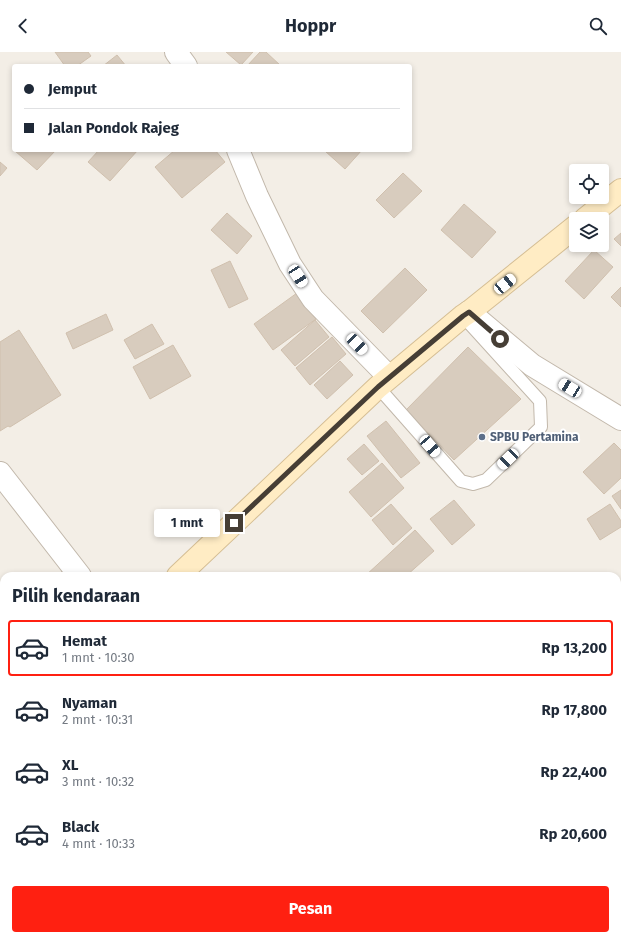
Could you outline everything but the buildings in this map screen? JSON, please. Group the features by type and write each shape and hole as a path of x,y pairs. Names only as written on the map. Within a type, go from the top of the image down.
{"main road":[{"path":"594,212 620,193"},
{"path":"182,572 384,382 569,232"}],"street":[{"path":"176,52 185,64"},
{"path":"239,152 257,196 290,264 313,299 384,382"},
{"path":"466,314 532,365 621,419"},
{"path":"0,473 77,572"}],"lane":[{"path":"384,382 461,481 473,484 486,480 541,427 540,401 466,314"}],"place":[{"name":"SPBU Pertamina","path":"482,437"}],"route":[{"path":"234,523 389,377 463,316 469,312 500,339"}]}
